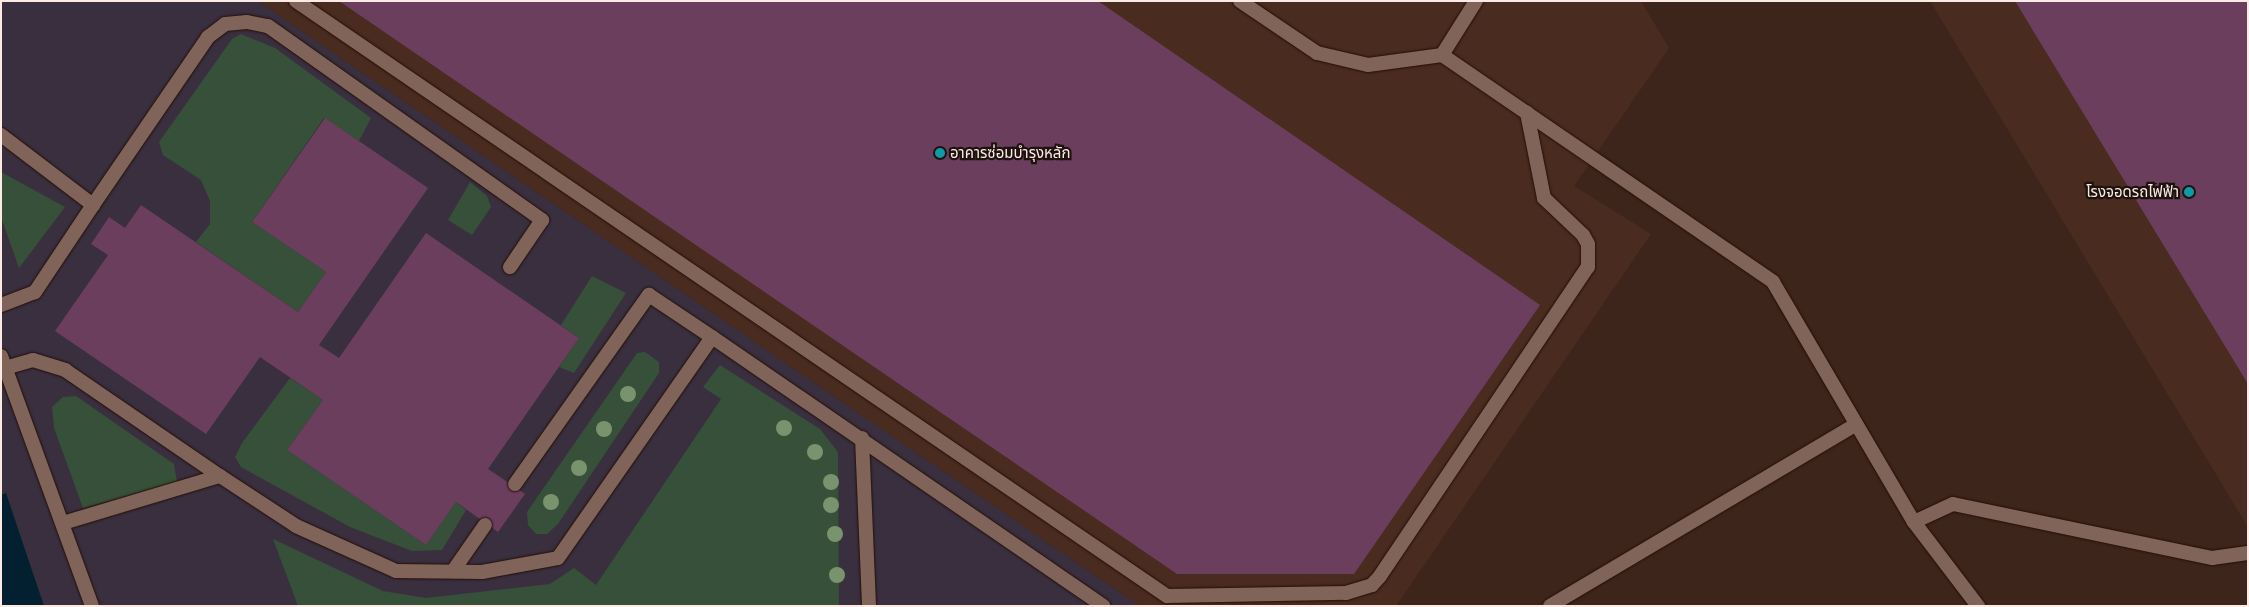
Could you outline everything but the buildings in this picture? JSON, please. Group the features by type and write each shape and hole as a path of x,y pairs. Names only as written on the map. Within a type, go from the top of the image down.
{"lane":[{"path":"296,1 1136,579 1167,596 1346,593 1372,585 1380,576 1588,267 1588,244 1583,235 1544,198 1527,113"},
{"path":"1240,1 1331,59 1368,65 1442,55 1773,282 1855,425 1914,522 1978,606"},
{"path":"1442,55 1476,1"},
{"path":"1,305 35,292 208,37 225,24 247,22 268,26 542,220 510,267"},
{"path":"1,135 93,205"},
{"path":"515,484 649,295 862,438 1104,606"},
{"path":"92,606 3,362 33,360 66,370 296,526 396,571 482,572 558,558 712,337"},
{"path":"1550,606 1855,425"},
{"path":"862,438 869,606"},
{"path":"63,523 220,476"},
{"path":"1914,522 1953,504 2212,558 2248,554"},
{"path":"453,571 486,525"}],"shaded area":[{"path":"1,1 258,1 1140,606 1,606"},
{"name":"อาคารซ่อมบำรุงหลัก","path":"258,1 1641,1 1669,48 1574,186 1651,234 1396,606 1140,606"},
{"path":"1930,1 2248,1 2248,527"}],"green space":[{"path":"241,34 275,48 371,118 359,141 324,118 252,222 326,272 298,312 196,242 210,224 210,201 201,180 163,155 159,142 232,39"},
{"path":"1,172 65,207 19,268 1,217"},
{"path":"470,182 487,196 491,207 472,235 448,220"},
{"path":"592,276 626,293 574,373 559,367 579,338 561,325"},
{"path":"645,352 659,362 659,373 558,524 547,534 536,534 528,525 527,512 637,353"},
{"path":"720,365 820,429 838,452 839,606 298,606 273,539 383,591 426,598 550,584 574,568 596,585 721,399 703,387"},
{"path":"290,378 323,400 287,450 426,545 456,502 466,510 442,550 412,551 350,527 241,467 235,457 242,443"},
{"path":"76,396 174,464 177,482 83,508 54,428 52,407 63,397"}],"water":[{"path":"6,493 44,606 1,606 1,495"}],"place":[{"name":"อาคารซ่อมบำรุงหลัก","path":"940,153"},
{"name":"โรงจอดรถไฟฟ้า","path":"2189,192"}]}
